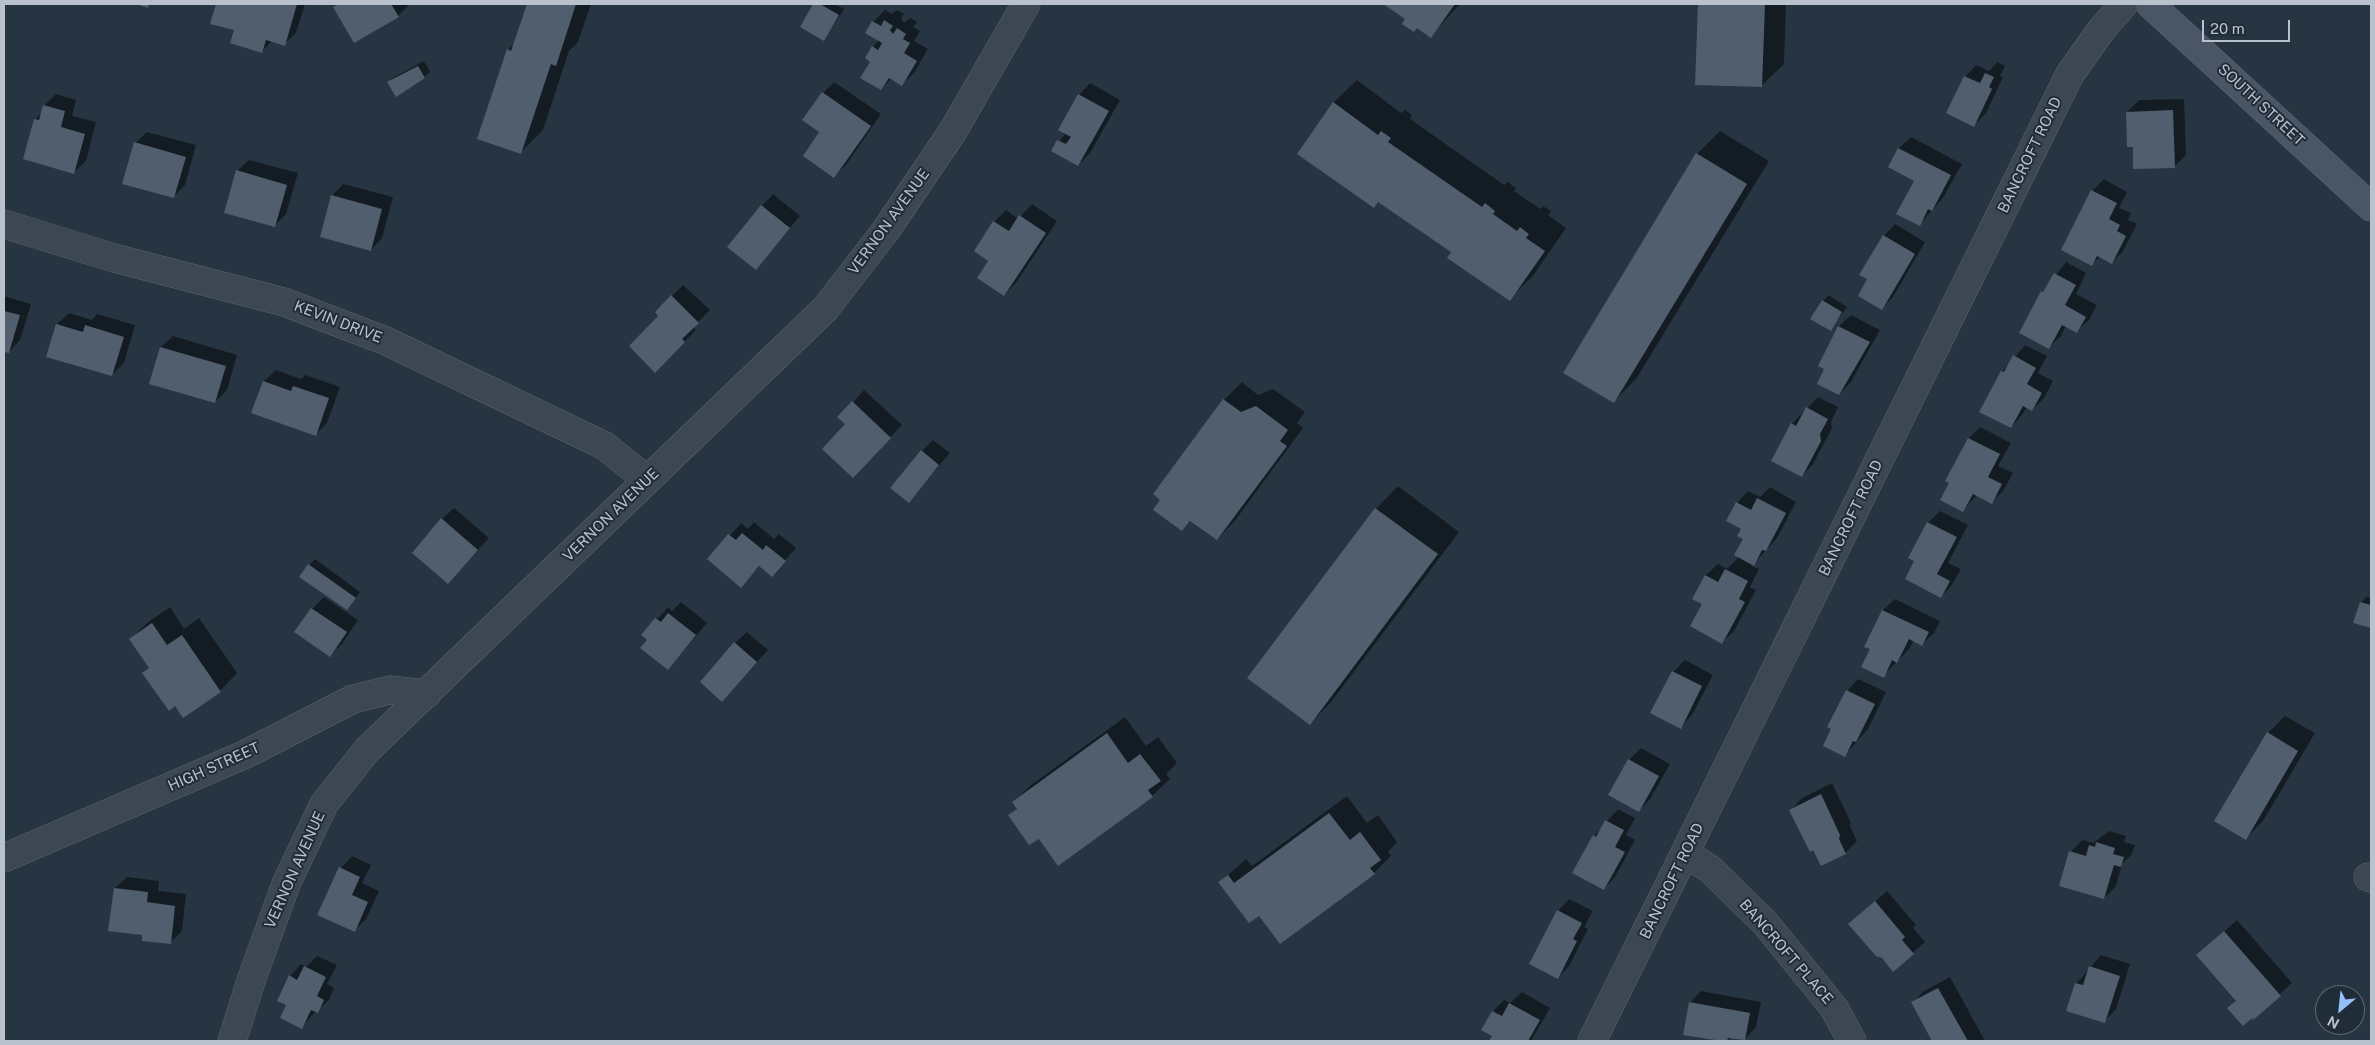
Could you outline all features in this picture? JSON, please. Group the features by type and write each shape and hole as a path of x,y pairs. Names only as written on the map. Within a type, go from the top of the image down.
{"street":[{"name":"VERNON AVENUE","path":"232,1041 252,978 286,884 324,804 367,750 826,308 886,230 953,131 1026,4"},
{"name":"BANCROFT ROAD","path":"1592,1041 2070,74 2102,29 2124,4"},
{"name":"SOUTH STREET","path":"2150,4 2371,207"},
{"name":"KEVIN DRIVE","path":"4,224 114,258 284,302 386,341 605,446 647,480"},
{"name":"HIGH STREET","path":"4,858 246,754 353,700 390,690 427,694"},
{"name":"BANCROFT PLACE","path":"1686,854 1710,869 1766,924 1834,1008 1852,1041"}],"building":[{"path":"136,4 149,4 148,8"},
{"path":"216,4 297,4 285,46 266,40 262,53 230,43 234,30 210,24"},
{"path":"339,4 391,4 399,17 354,43 333,7"},
{"path":"527,4 576,4 556,66 551,64 521,154 477,139 507,49 511,51"},
{"path":"813,4 820,4 839,15 824,41 800,27"},
{"path":"1383,4 1455,4 1431,38 1417,28 1414,32 1402,24 1405,19"},
{"path":"1698,4 1765,4 1762,87 1695,85"},
{"path":"884,20 893,26 890,30 893,34 897,28 906,34 903,39 910,43 904,53 917,61 902,86 889,78 881,90 860,78 870,62 865,58 872,46 878,50 882,43 865,33 872,21 881,26"},
{"path":"418,66 425,78 396,97 387,82"},
{"path":"1985,73 1994,77 1989,87 1992,89 1974,127 1946,113 1964,76 1980,83"},
{"path":"822,92 871,126 834,178 803,156 819,132 802,120"},
{"path":"1078,94 1109,111 1078,166 1051,151 1057,140 1066,144 1071,137 1058,130"},
{"path":"1333,102 1378,135 1381,131 1391,138 1388,142 1482,207 1485,203 1495,211 1493,214 1517,231 1520,227 1529,234 1526,238 1545,251 1510,301 1447,258 1451,252 1378,202 1374,208 1297,154"},
{"path":"43,105 65,111 61,127 85,134 74,174 23,159 34,119 39,120"},
{"path":"2173,110 2175,168 2133,169 2133,147 2127,147 2126,112"},
{"path":"134,142 186,157 174,198 122,184"},
{"path":"1898,148 1951,175 1932,211 1928,209 1920,226 1896,214 1914,181 1888,167"},
{"path":"1696,153 1747,184 1614,403 1563,373"},
{"path":"236,170 287,185 275,227 224,213"},
{"path":"2091,190 2117,203 2109,219 2120,225 2117,231 2126,236 2112,264 2097,256 2092,266 2061,250"},
{"path":"331,195 382,209 371,251 320,237"},
{"path":"761,205 790,228 756,270 727,247"},
{"path":"1019,215 1046,233 1004,296 977,278 988,261 974,251 993,221 1009,231"},
{"path":"1883,235 1915,254 1882,310 1858,296 1867,279 1859,275"},
{"path":"2054,273 2076,285 2065,305 2086,317 2077,333 2062,325 2049,349 2019,333 2041,291 2043,292"},
{"path":"671,295 699,323 682,339 685,342 655,373 629,346 658,316 655,312"},
{"path":"1822,300 1842,312 1831,331 1810,319"},
{"path":"4,311 20,315 9,353 4,352"},
{"path":"56,324 83,332 85,325 124,337 112,376 46,357"},
{"path":"1838,326 1870,342 1839,395 1817,384 1824,369 1818,366"},
{"path":"160,347 226,366 215,403 149,384"},
{"path":"2013,355 2036,368 2027,384 2042,393 2032,411 2023,406 2011,428 1979,412 2001,371 2004,372"},
{"path":"263,381 291,391 293,386 329,398 316,436 251,413"},
{"path":"1223,399 1241,412 1256,406 1288,430 1280,441 1287,446 1217,540 1190,521 1182,531 1153,510 1160,500 1153,494"},
{"path":"852,401 891,438 853,478 822,449 845,424 837,417"},
{"path":"1806,407 1828,419 1820,434 1821,441 1802,477 1771,461 1791,423 1796,426"},
{"path":"1968,438 2000,454 1988,477 2002,484 1992,504 1973,494 1963,512 1940,500 1949,483 1945,481"},
{"path":"921,450 939,465 909,503 890,488"},
{"path":"1757,498 1786,513 1766,551 1762,550 1754,566 1734,555 1743,539 1737,536 1741,529 1726,521 1736,502 1751,510"},
{"path":"1375,508 1438,554 1310,725 1247,678"},
{"path":"441,518 478,550 448,584 412,553"},
{"path":"1927,522 1957,537 1937,574 1950,581 1941,598 1905,579 1914,561 1908,558"},
{"path":"742,533 763,550 766,545 786,561 772,577 759,566 741,588 707,559 728,534 736,540"},
{"path":"308,564 356,598 347,610 299,577"},
{"path":"1725,569 1748,581 1739,599 1745,602 1722,644 1690,626 1702,604 1692,599 1705,575 1718,582"},
{"path":"2360,602 2371,605 2371,628 2353,623"},
{"path":"311,608 347,632 330,657 294,632"},
{"path":"1882,610 1929,632 1922,646 1909,639 1897,663 1892,660 1884,678 1861,667 1870,649 1864,647"},
{"path":"668,613 696,635 668,670 640,648 647,640 641,635 655,618 661,622"},
{"path":"152,623 167,645 182,635 221,692 183,718 175,706 169,711 142,673 149,668 129,639"},
{"path":"734,642 757,662 722,702 700,682"},
{"path":"1672,671 1702,686 1681,729 1650,713"},
{"path":"1846,690 1875,704 1856,742 1853,741 1845,757 1823,746 1831,729 1827,727"},
{"path":"2267,732 2298,751 2246,840 2214,821"},
{"path":"1107,733 1128,763 1140,754 1161,781 1148,790 1153,797 1058,866 1039,839 1029,845 1008,815 1017,809 1012,802"},
{"path":"1628,759 1659,776 1639,812 1608,795"},
{"path":"1821,794 1840,835 1839,839 1846,854 1821,866 1813,850 1810,852 1789,810"},
{"path":"1329,813 1350,840 1360,832 1381,860 1370,868 1375,874 1280,944 1259,916 1249,923 1218,882 1228,875 1234,883"},
{"path":"1605,820 1624,830 1615,847 1625,852 1604,890 1572,873 1593,835 1596,837"},
{"path":"2096,842 2115,848 2113,854 2124,857 2121,867 2114,865 2104,899 2059,886 2069,851 2086,856 2089,845 2095,847"},
{"path":"339,867 360,877 352,895 368,902 355,932 317,915"},
{"path":"114,888 148,892 147,902 175,906 171,944 142,941 142,935 108,931"},
{"path":"1875,901 1905,937 1902,940 1914,954 1893,972 1882,958 1876,956 1848,924"},
{"path":"1557,910 1582,923 1573,939 1577,941 1558,979 1529,964"},
{"path":"2224,931 2281,996 2243,1026 2227,1008 2236,1001 2196,955"},
{"path":"304,966 326,977 317,996 324,1000 318,1013 311,1010 302,1029 280,1018 286,1005 277,1001 289,975 297,980"},
{"path":"2089,966 2120,976 2105,1023 2066,1011 2075,983 2083,985"},
{"path":"1938,988 1968,1041 1932,1041 1911,1002"},
{"path":"1689,1002 1750,1013 1745,1040 1728,1038 1727,1041 1722,1041 1683,1035"},
{"path":"1509,1003 1540,1020 1528,1041 1489,1041 1492,1036 1481,1030 1492,1011 1502,1016"}]}
